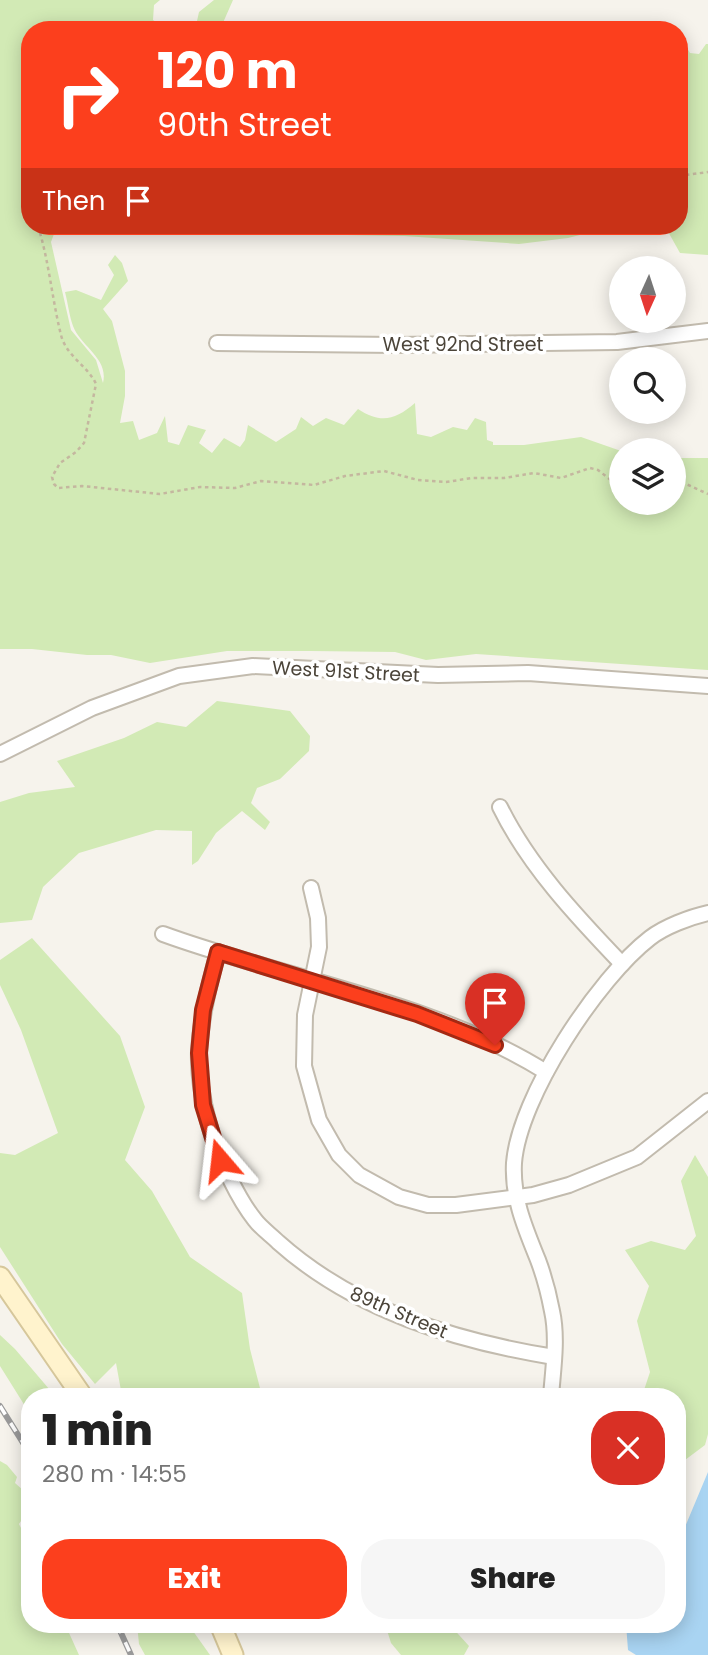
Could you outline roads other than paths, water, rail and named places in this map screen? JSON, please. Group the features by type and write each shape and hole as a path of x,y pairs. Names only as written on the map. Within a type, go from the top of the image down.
{"main road":[{"path":"0,1277 76,1388"},
{"path":"224,1633 233,1655"}],"street":[{"name":"West 92nd Street","path":"217,343 396,345 605,342 708,331"},
{"name":"West 91st Street","path":"0,754 92,708 180,676 253,666 438,675 528,673 708,687"},
{"path":"500,807 513,833 570,909 622,964"},
{"path":"311,888 318,919 319,947 305,1015 304,1066 319,1120 339,1155 359,1175 399,1197 428,1205 456,1205 533,1195 569,1185 637,1157 708,1101"},
{"path":"552,1388 553,1314 539,1263 524,1229 516,1198 514,1163 520,1132 546,1072 581,1016 622,964 652,936 708,913"},
{"path":"163,934 313,980 476,1036 546,1072"},
{"name":"89th Street","path":"218,952 203,1010 199,1053 203,1105 220,1160 255,1220 300,1261 365,1302 456,1337 503,1349 554,1357"}],"water":[{"path":"708,1472 708,1655 636,1655 628,1650 627,1633 686,1633 686,1525"}],"railway":[{"path":"0,1406 21,1440"},
{"path":"121,1633 131,1655"}]}
